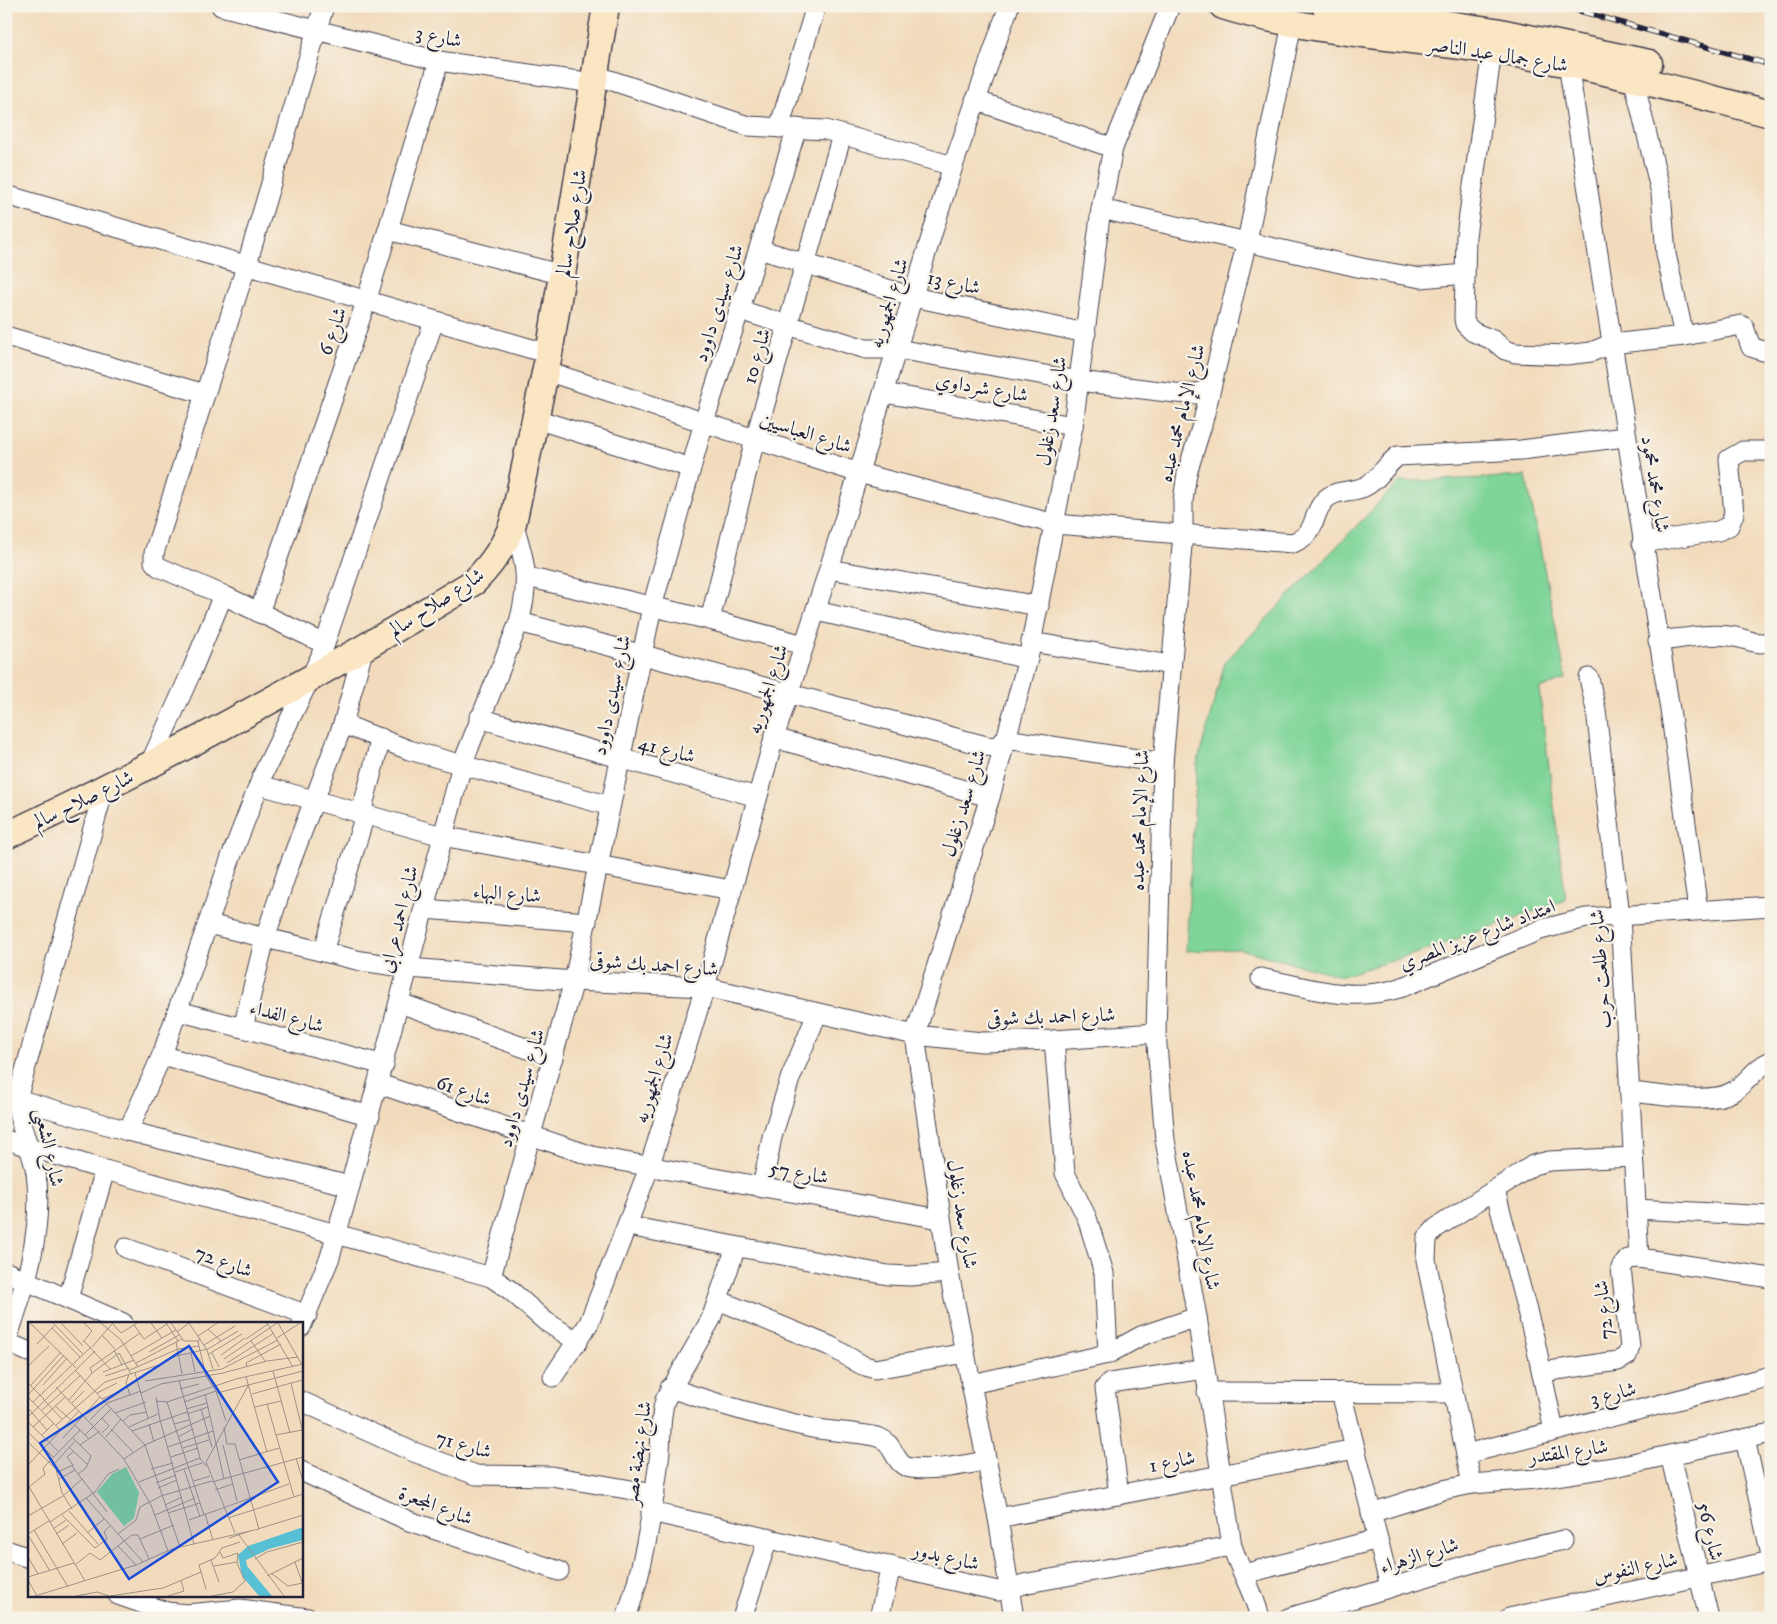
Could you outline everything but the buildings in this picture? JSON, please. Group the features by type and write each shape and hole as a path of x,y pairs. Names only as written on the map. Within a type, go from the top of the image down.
{"street":[{"name":"شارع 3","path":"221,6 439,61 594,79 748,126 819,129 953,166"},
{"path":"324,6 246,267 157,543 154,562 167,571 223,595 325,644"},
{"name":"شارع صلاح سالم","path":"6,836 148,768 309,680 474,582 491,566 504,546 513,523 536,419 562,275 606,6"},
{"name":"شارع سيدى داوود","path":"491,1278 574,981 652,606 704,422 758,249 816,6"},
{"name":"شارع الجمهوريه","path":"553,1377 578,1342 598,1303 649,1168 705,987 774,738 830,569 953,166 1009,6"},
{"name":"شارع سعد زغلول","path":"1014,1618 1011,1588 998,1518 940,1220 915,1035 990,797 1030,651 1072,426 1086,333 1101,209 1113,148 1170,6"},
{"name":"شارع جمال عبد الناصر","path":"1223,6 1292,24 1492,50 1568,64 1633,77 1771,114"},
{"name":"شارع جمال عبد الناصر","path":"1325,6 1495,31 1565,44 1628,58 1771,96"},
{"name":"شارع الإمام محمد عبده","path":"1260,1618 1254,1594 1232,1546 1197,1317 1165,1140 1156,1033 1162,763 1182,534 1183,501 1187,472 1202,425 1247,241 1292,24"},
{"path":"1492,50 1466,236 1465,324 1473,332 1494,340 1510,352 1566,355 1591,352 1610,344 1684,336 1741,325 1744,327 1751,347 1763,351 1771,349"},
{"name":"شارع 6","path":"259,613 366,302 439,61"},
{"name":"شارع محمد محمود","path":"1568,64 1698,910"},
{"path":"1633,77 1661,193 1666,254 1684,336"},
{"path":"975,100 1113,148"},
{"name":"شارع 10","path":"710,620 755,439 842,135"},
{"name":"شارع العباسيين","path":"6,195 434,322 704,422 859,473 1055,524 1293,543 1309,533 1327,498 1333,494 1365,487 1398,456 1521,450 1625,437"},
{"path":"1101,209 1362,268 1421,278 1465,274"},
{"path":"388,230 562,275"},
{"name":"شارع 13","path":"758,249 914,297 1086,333"},
{"path":"739,310 866,350 897,349 1079,381 1175,393 1196,394 1210,388"},
{"path":"128,1131 162,1055 260,785 325,644 434,322"},
{"path":"6,336 205,394"},
{"name":"شارع شرداوي","path":"884,393 1072,426"},
{"path":"536,419 691,468"},
{"path":"1642,543 1718,531 1729,526 1734,514 1730,460 1742,451 1771,451"},
{"name":"شارع احمد عرابى","path":"304,1321 336,1234 370,1116 462,765 479,718 519,622 525,600 527,577 524,556 513,523"},
{"path":"830,569 1039,606"},
{"path":"527,577 710,620 804,645"},
{"path":"148,768 190,675 223,595"},
{"path":"816,611 1030,651 1171,665"},
{"path":"519,622 986,746 996,747 1006,739 1162,763"},
{"path":"1658,641 1719,635 1739,637 1758,644 1771,641"},
{"path":"243,1028 265,938 314,799 343,724 364,647"},
{"name":"شارع طلعت حرب","path":"1589,678 1596,710 1620,916 1639,1258"},
{"name":"شارع 41","path":"479,718 621,760 757,797"},
{"path":"343,724 409,750 610,806"},
{"path":"323,952 363,814 382,738"},
{"path":"774,738 990,797"},
{"path":"260,785 442,836 731,890"},
{"name":"شارع الشعبى","path":"6,1342 27,1281 37,1225 38,1199 36,1172 19,1122 15,1072 104,789"},
{"name":"امتداد شارع عزيز المصري","path":"1260,978 1337,994 1358,996 1380,994 1400,988 1540,930 1586,918 1771,906"},
{"name":"شارع البهاء","path":"424,910 587,922"},
{"name":"شارع احمد بك شوقى","path":"208,924 361,961 408,968 574,981 705,987 816,1014 915,1035 982,1042 1054,1040 1156,1033"},
{"path":"400,1003 553,1058"},
{"name":"شارع الفداء","path":"178,1011 384,1066"},
{"path":"762,1188 772,1137 790,1079 816,1014"},
{"path":"1054,1040 1065,1173 1087,1218 1104,1273 1108,1354"},
{"path":"162,1055 370,1116"},
{"path":"1630,1092 1714,1098 1731,1092 1742,1085 1760,1065 1771,1061"},
{"name":"شارع 61","path":"379,1084 531,1137 592,1156 649,1168"},
{"path":"17,1099 128,1131 350,1186"},
{"path":"6,1140 105,1170 491,1278 510,1290 545,1321 578,1342"},
{"path":"1472,1484 1426,1260 1425,1243 1436,1228 1533,1166 1549,1161 1633,1156"},
{"name":"شارع 57","path":"649,1168 940,1220"},
{"path":"68,1299 105,1170"},
{"path":"1495,1190 1542,1372 1554,1431"},
{"path":"1636,1209 1771,1216"},
{"path":"628,1226 888,1275 910,1276 949,1273"},
{"name":"شارع نهضة مصر","path":"626,1618 643,1562 661,1446 662,1412 670,1388 700,1340 718,1300 736,1247"},
{"name":"شارع 72","path":"126,1248 304,1321"},
{"path":"1639,1258 1771,1278"},
{"name":"شارع 72","path":"1542,1372 1618,1361 1627,1356 1630,1347 1621,1268 1628,1259 1639,1258"},
{"path":"6,1272 121,1322"},
{"path":"718,1300 830,1346 862,1365 875,1369 965,1353"},
{"path":"971,1384 1108,1354 1141,1336 1197,1317"},
{"path":"6,1342 28,1352"},
{"path":"1119,1495 1105,1388 1110,1383 1204,1369"},
{"name":"شارع 3","path":"1466,1454 1771,1376"},
{"path":"670,1388 760,1416 835,1432 881,1439 889,1444 901,1464 906,1467 928,1469 986,1461"},
{"path":"1207,1392 1453,1393"},
{"path":"1341,1392 1390,1587"},
{"name":"شارع 71","path":"302,1401 411,1451 476,1475 551,1476 653,1503"},
{"name":"شارع المقتدر","path":"1371,1513 1443,1490 1472,1484 1576,1474 1771,1433"},
{"path":"1745,1439 1771,1555"},
{"name":"شارع 1","path":"998,1518 1355,1449"},
{"name":"شارع 56","path":"1670,1455 1709,1618"},
{"name":"شارع المجعرة","path":"302,1471 410,1521 558,1571"},
{"name":"شارع بدور","path":"653,1503 768,1538 992,1590 1232,1546"},
{"path":"742,1618 768,1538"},
{"path":"1244,1574 1378,1539"},
{"name":"شارع الزهراء","path":"1288,1618 1493,1557 1563,1540"},
{"name":"شارع النفوس","path":"1509,1618 1536,1614 1771,1561"},
{"path":"880,1618 891,1566"},
{"path":"129,1603 167,1612 188,1614 240,1609 308,1618"}],"green space":[{"path":"1526,476 1566,679 1539,689 1566,900 1421,952 1342,976 1239,949 1186,951 1197,764 1225,662 1399,482"}],"railway":[{"path":"1562,6 1771,65"}]}
